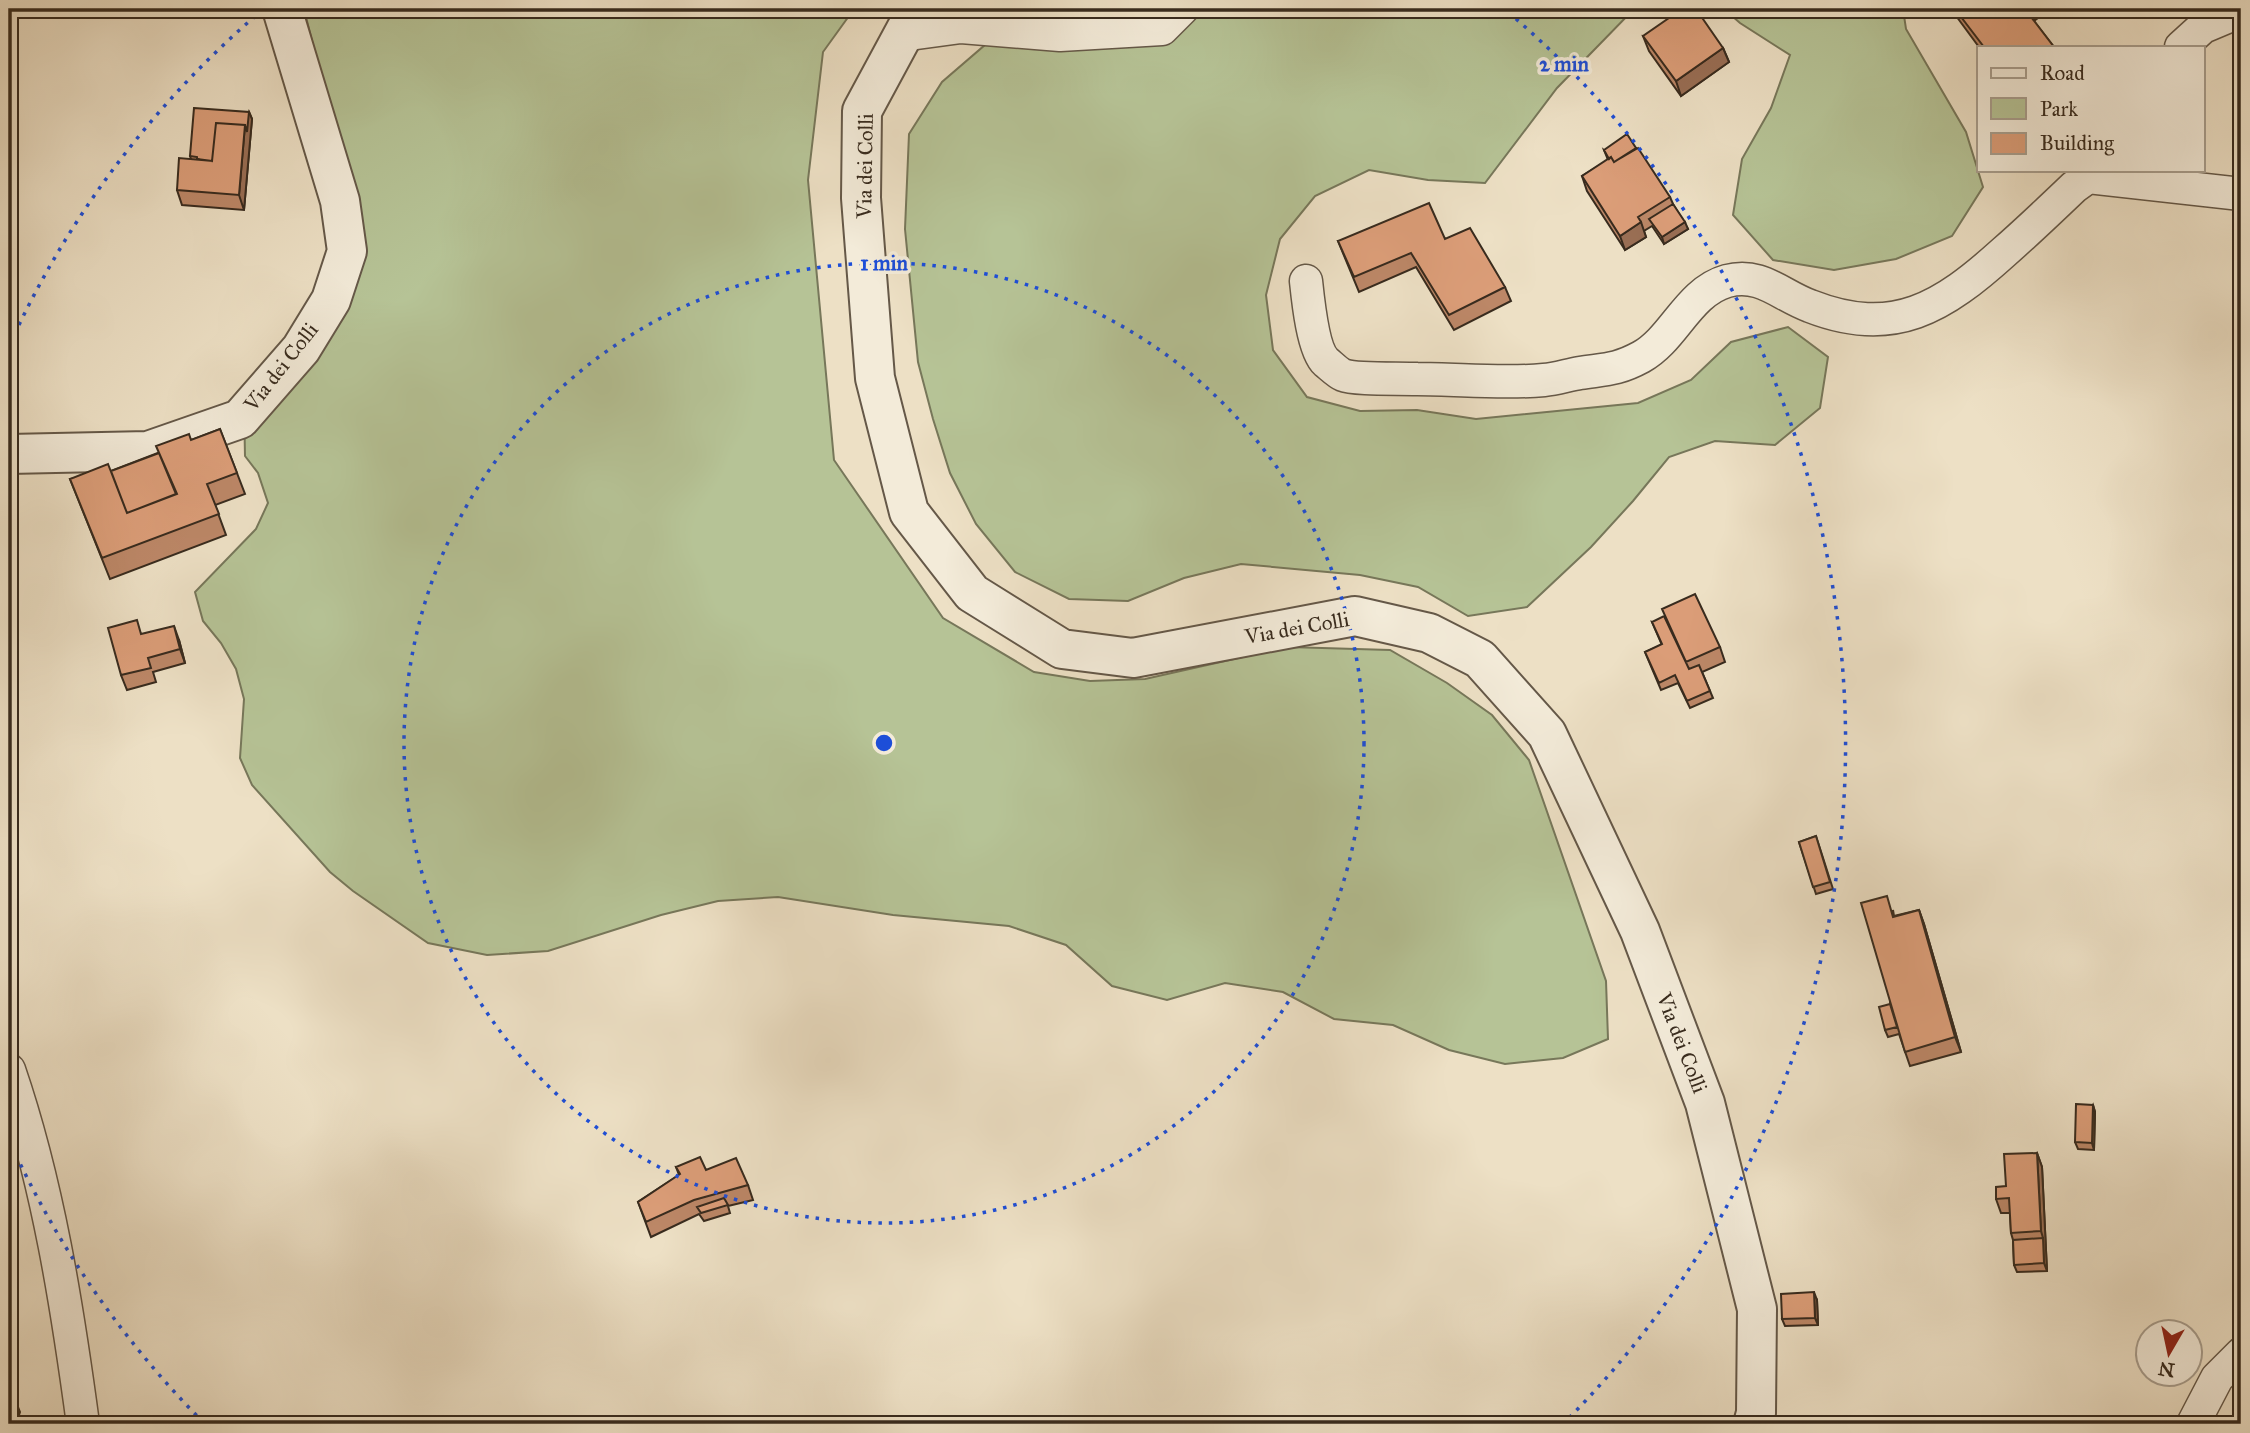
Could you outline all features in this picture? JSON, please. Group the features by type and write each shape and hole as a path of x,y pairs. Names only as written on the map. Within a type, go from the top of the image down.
{"street":[{"name":"Via dei Colli","path":"9,454 148,451 240,419 302,349 331,300 347,251 340,201 282,9"},
{"name":"Via dei Colli","path":"1182,9 1162,29 1060,35 909,22 862,111 861,198 875,378 909,512 972,593 1062,649 1133,658 1355,616 1429,632 1480,659 1547,734 1640,931 1705,1103 1757,1309 1756,1413 1753,1424"},
{"path":"2182,46 2203,27 2241,11"},
{"path":"1306,281 1313,332 1323,360 1343,375 1470,381 1544,380 1618,369 1644,356 1660,343 1696,300 1723,282 1743,278 1768,284 1812,308 1843,316 1876,320 1907,316 1941,302 1967,284 2090,173 2241,194"},
{"path":"9,1070 27,1122 64,1294 83,1424"},
{"path":"2193,1424 2217,1378 2241,1353"}],"green space":[{"path":"304,9 854,9 823,52 808,180 834,460 943,618 1034,672 1090,681 1145,679 1288,647 1390,650 1447,683 1492,715 1529,760 1606,981 1608,1039 1563,1058 1505,1064 1449,1050 1393,1025 1334,1019 1283,992 1225,983 1167,1000 1112,986 1066,945 1009,926 893,915 778,897 718,901 661,915 548,951 487,955 428,943 353,891 330,872 252,785 240,758 244,699 236,669 221,643 203,621 195,592 256,529 268,503 258,473 245,456 244,404 336,271 350,193"},
{"path":"979,9 1634,9 1557,88 1485,183 1428,180 1369,170 1315,196 1280,239 1266,295 1273,350 1307,397 1360,411 1417,410 1476,419 1638,403 1691,380 1731,342 1788,327 1828,357 1820,408 1775,445 1715,441 1669,457 1591,547 1527,607 1468,616 1418,587 1360,575 1241,564 1184,578 1128,601 1069,599 1015,572 976,524 950,473 918,362 905,229 909,134 942,82 986,44"},
{"path":"1724,9 1903,9 1906,29 1966,132 1983,187 1952,236 1896,259 1834,270 1773,260 1733,215 1742,159 1771,108 1790,55 1740,23"}],"building":[{"path":"1682,9 1696,9 1723,48 1676,81 1643,36"},
{"path":"1955,9 2025,9 2053,46 1983,46"},
{"path":"194,108 249,112 247,132 245,125 216,123 212,161 190,156"},
{"path":"216,123 245,125 239,195 177,190 179,158 212,161"},
{"path":"1627,134 1636,148 1614,162 1604,150"},
{"path":"1638,148 1670,197 1638,217 1641,222 1620,236 1582,176 1611,157 1614,162"},
{"path":"1429,203 1445,239 1470,228 1505,287 1449,315 1411,253 1354,277 1338,241"},
{"path":"1673,204 1685,222 1662,237 1649,219"},
{"path":"220,429 237,473 207,484 219,514 102,558 70,479 108,464 127,513 177,494 156,446 189,434 191,440"},
{"path":"159,453 176,494 127,513 111,471"},
{"path":"1695,594 1720,647 1686,662 1662,609"},
{"path":"1664,616 1689,669 1699,665 1710,691 1687,701 1675,675 1659,683 1645,652 1662,644 1652,622"},
{"path":"137,620 141,634 174,626 180,649 148,658 151,668 121,675 108,628"},
{"path":"1816,836 1830,882 1813,887 1799,842"},
{"path":"1887,896 1893,917 1919,910 1955,1037 1905,1052 1861,903"},
{"path":"1890,1004 1897,1027 1885,1030 1879,1007"},
{"path":"2076,1104 2093,1105 2092,1143 2075,1142"},
{"path":"2037,1153 2041,1231 2011,1233 2009,1198 1996,1199 1996,1187 2006,1186 2004,1154"},
{"path":"700,1157 706,1170 736,1158 748,1185 694,1200 646,1222 638,1202 680,1174 676,1167"},
{"path":"724,1198 728,1205 701,1213 697,1207"},
{"path":"2043,1238 2044,1263 2014,1265 2013,1240"},
{"path":"1814,1292 1815,1318 1782,1319 1781,1294"},
{"path":"9,1396 14,1397 9,1417"}]}
